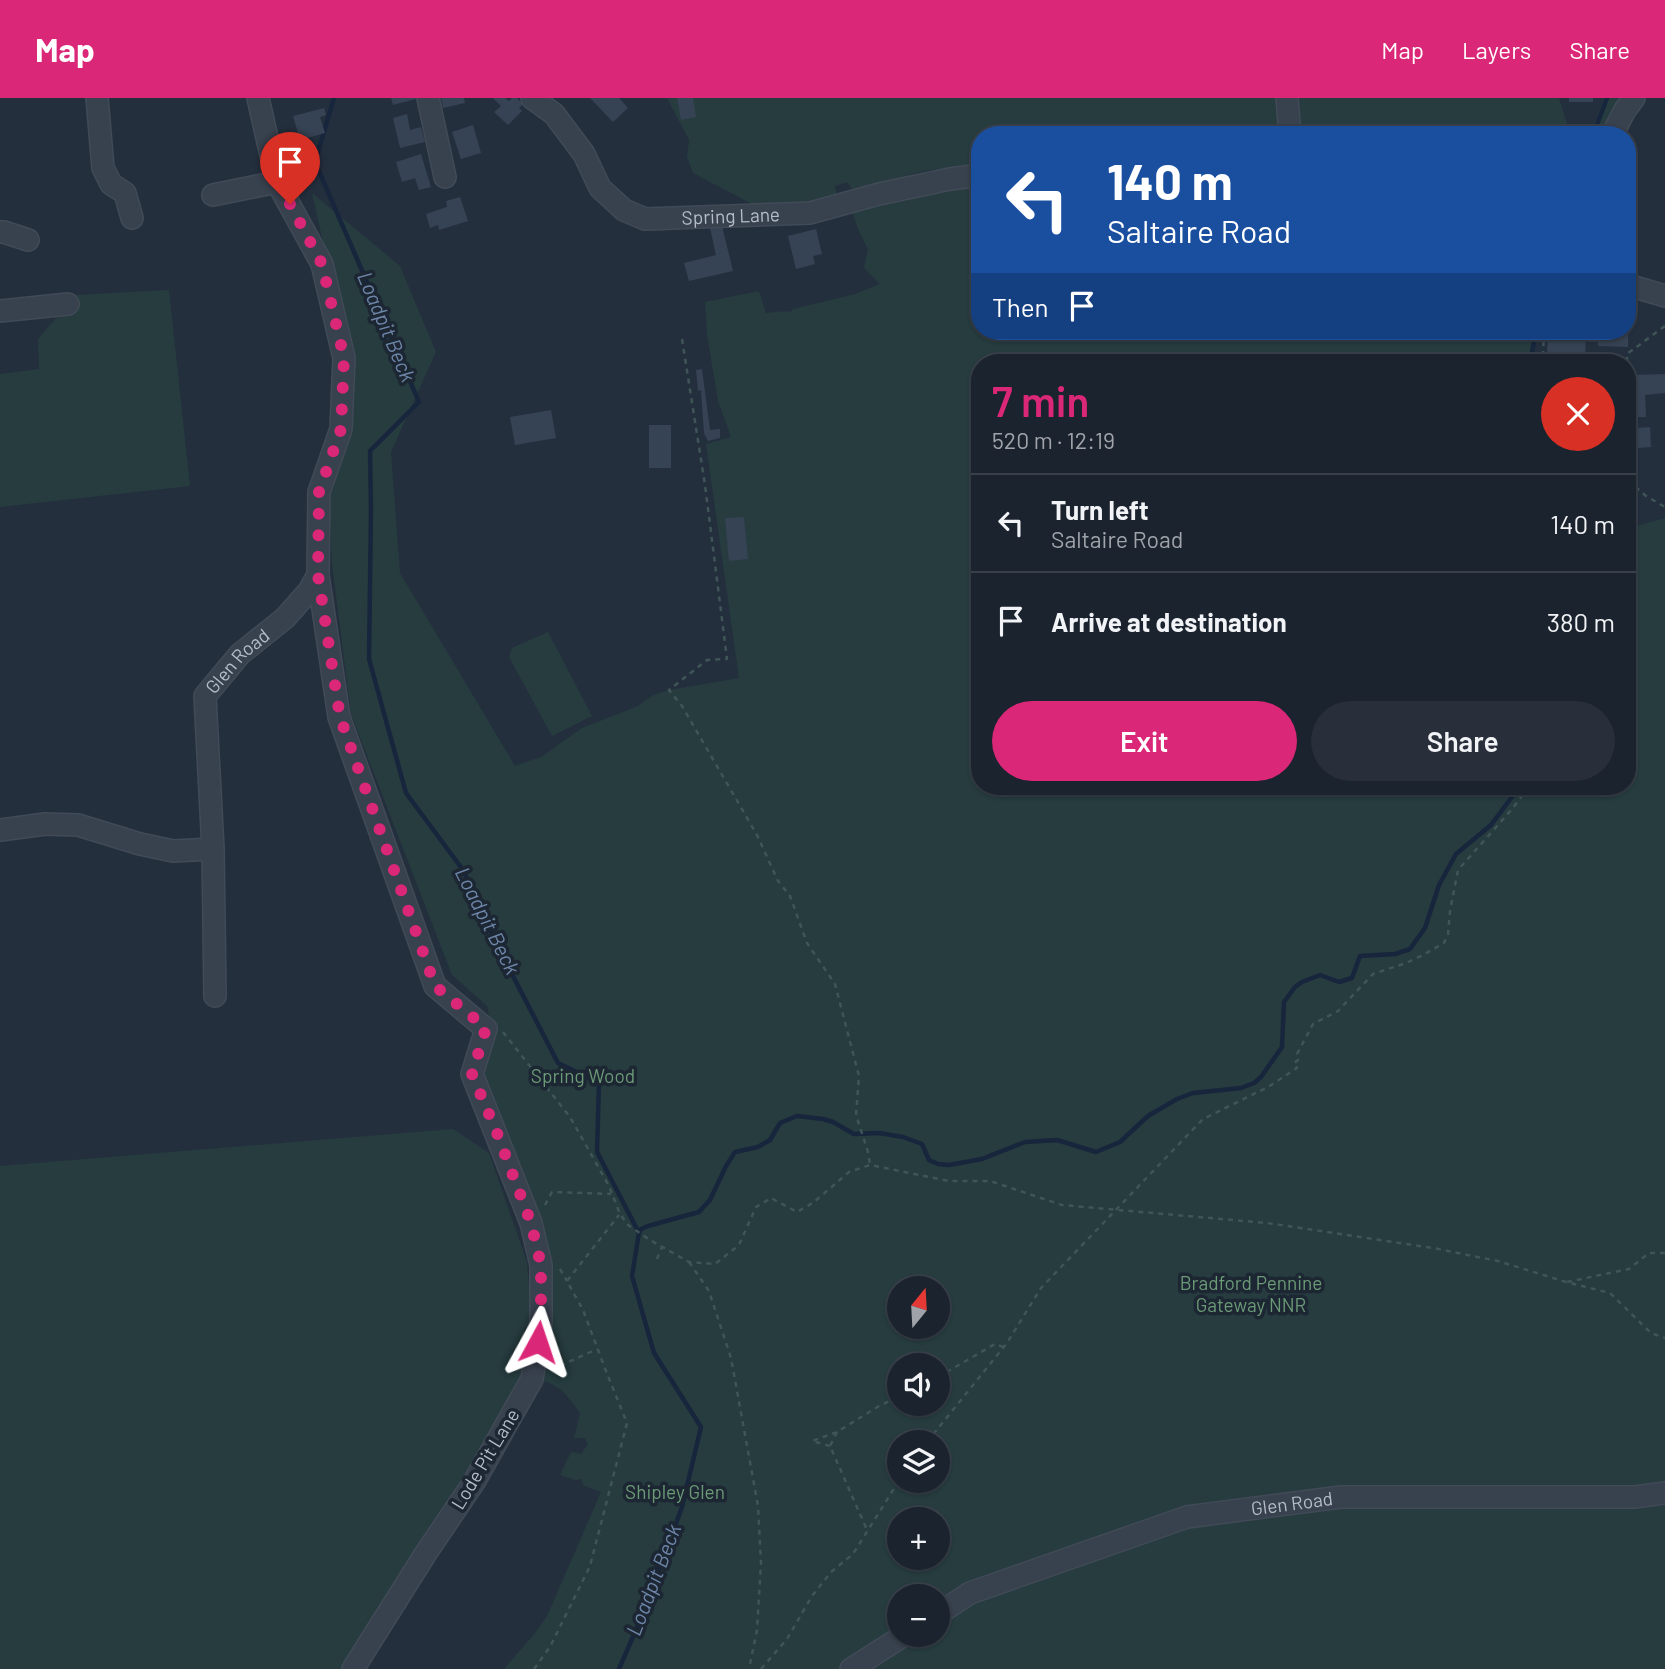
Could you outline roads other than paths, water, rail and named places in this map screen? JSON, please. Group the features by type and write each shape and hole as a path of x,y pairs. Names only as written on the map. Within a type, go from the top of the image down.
{"street":[{"path":"97,98 103,168 111,184 125,193 132,218"},
{"path":"258,98 277,182 322,264 344,358 341,429 319,492 318,575"},
{"path":"428,98 445,177"},
{"name":"Spring Lane","path":"532,98 554,114 584,154 600,188 624,210 645,219 810,213 879,194 971,177"},
{"path":"1287,98 1289,126"},
{"path":"1617,126 1634,98"},
{"path":"213,195 277,182"},
{"path":"0,232 28,240"},
{"path":"1636,287 1665,296"},
{"path":"0,311 68,304"},
{"name":"Glen Road","path":"215,996 213,849 205,696 240,654 285,618 309,591 318,575"},
{"name":"Lode Pit Lane","path":"318,575 340,717 435,986 486,1028 472,1074 531,1223 541,1265 541,1323 531,1379 474,1482 353,1669"},
{"path":"0,830 45,824 78,825 173,851 213,849"},
{"name":"Glen Road","path":"950,1606 970,1593 1187,1517 1341,1497 1623,1497 1665,1493"},
{"path":"851,1669 887,1646"}],"waterway":[{"name":"Loadpit Beck","path":"334,98 315,162 419,402 370,451 369,659 406,793 463,870 501,953 558,1063 599,1083 597,1152 639,1233 632,1276 654,1353 701,1427 682,1507 646,1607 619,1669"},
{"path":"1596,126 1607,98"},
{"path":"1533,354 1534,340"},
{"path":"639,1233 648,1226 699,1212 710,1200 735,1152 758,1147 770,1140 780,1123 797,1116 833,1122 854,1134 879,1133 903,1137 922,1144 929,1160 949,1165 982,1159 1025,1142 1057,1140 1096,1152 1120,1142 1148,1116 1177,1099 1193,1093 1241,1088 1254,1083 1282,1047 1284,1002 1295,987 1320,975 1339,982 1352,978 1360,956 1395,954 1410,949 1425,928 1439,885 1456,854 1491,825 1513,795"}],"park label":[{"name":"Spring Wood","path":"583,1076"},
{"name":"Bradford Pennine Gateway NNR","path":"1251,1294"},
{"name":"Shipley Glen","path":"675,1492"}]}
